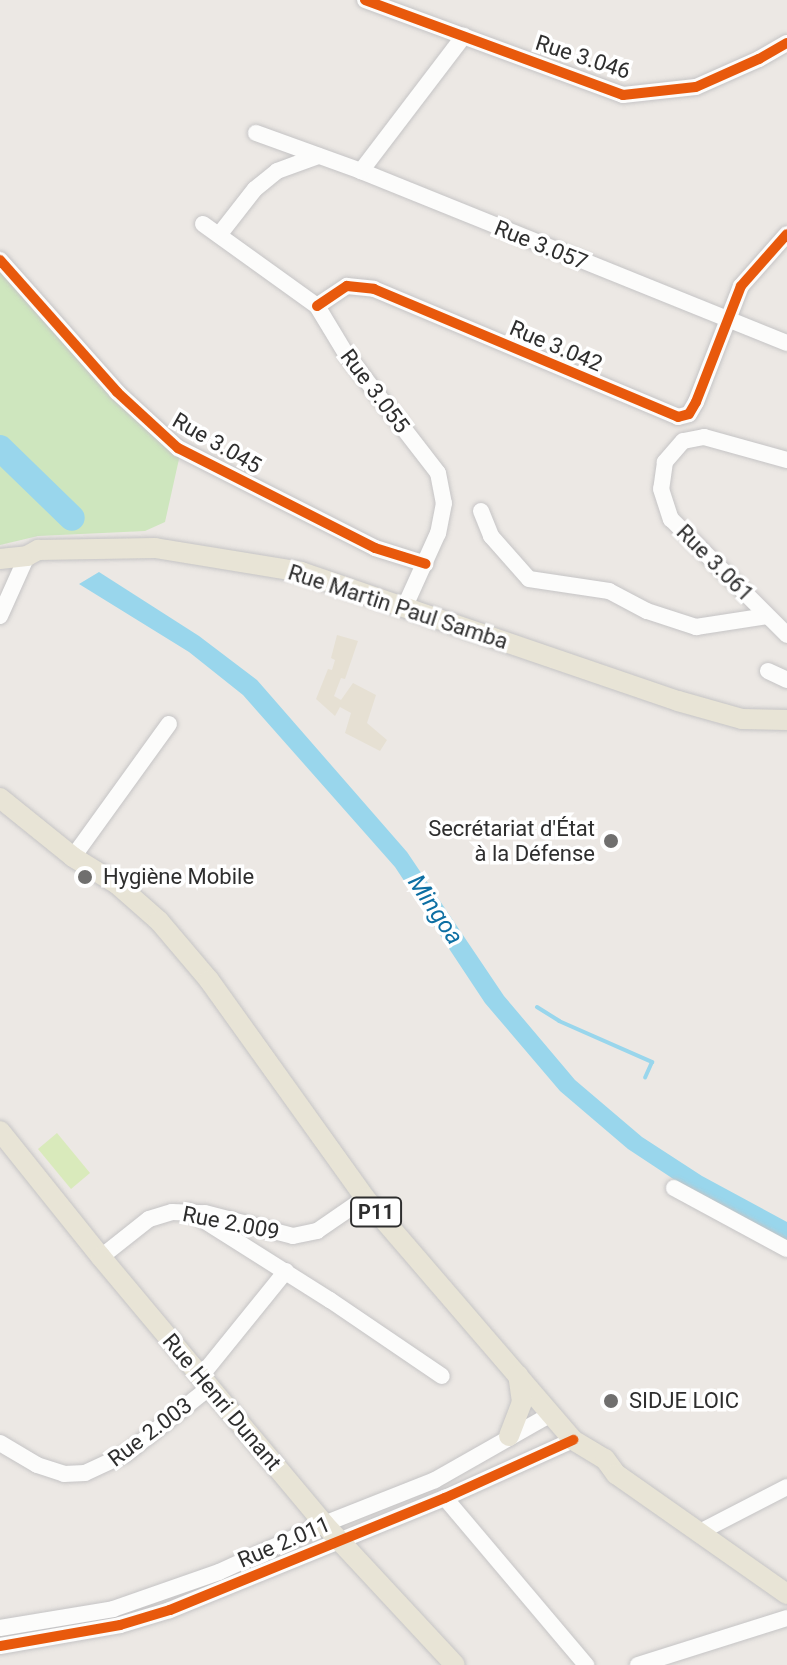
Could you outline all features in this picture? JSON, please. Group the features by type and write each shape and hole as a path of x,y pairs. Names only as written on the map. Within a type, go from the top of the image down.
{"main road":[{"name":"Rue Martin Paul Samba","path":"0,559 27,556 38,550 155,548 301,572 678,701 742,719 787,720"},
{"name":"P11","path":"0,798 73,857 117,884 159,921 209,980 365,1198 573,1440 605,1459 616,1474 787,1594"},
{"name":"Rue Henri Dunant","path":"0,1131 324,1524 444,1661"},
{"path":"509,1436 522,1402 518,1375"}],"street":[{"name":"Rue 3.046","path":"365,0 623,95 696,87 787,43"},
{"path":"361,171 464,36"},
{"name":"Rue 3.057","path":"256,133 361,171 787,343"},
{"path":"219,235 255,189 277,171 318,156"},
{"name":"Rue 3.055","path":"203,224 317,306 346,354 438,473 444,503 426,564 405,606"},
{"path":"726,320 741,286 787,234"},
{"name":"Rue 3.045","path":"0,260 117,392 178,448 375,548 426,564"},
{"name":"Rue 3.042","path":"317,306 347,286 374,289 678,417 689,414 696,402 726,320"},
{"name":"Rue 3.061","path":"787,460 704,437 683,441 665,462 661,489 671,519 787,635"},
{"path":"481,511 491,536 529,579 609,591 647,611 696,627 767,616"},
{"path":"0,616 27,556"},
{"path":"768,671 787,680"},
{"path":"73,857 169,724"},
{"path":"674,1188 787,1249"},
{"name":"Rue 2.009","path":"101,1257 149,1219 189,1211 293,1236 317,1231 365,1198"},
{"path":"189,1211 286,1271 442,1376"},
{"name":"Rue 2.003","path":"0,1443 37,1465 64,1474 85,1473 126,1454 205,1381 286,1271"},
{"name":"Rue 2.011","path":"0,1628 113,1609 219,1572 324,1524 435,1480 551,1414"},
{"name":"Rue 2.011","path":"0,1646 120,1625 170,1610 445,1498 573,1440"},
{"path":"698,1533 787,1487"},
{"path":"445,1498 586,1665"},
{"path":"638,1665 787,1618"}],"shaded area":[{"path":"337,635 358,641 345,679 341,678 334,696 341,700 353,683 376,695 367,723 387,740 380,751 345,733 351,713 340,707 335,716 316,699 328,669 332,670 335,660 331,658"}],"green space":[{"path":"0,258 181,450 165,522 145,531 38,536 0,545"},
{"path":"57,1133 90,1173 71,1189 38,1149"}],"water":[{"path":"99,572 199,636 257,680 407,852 504,996 575,1080 642,1137 702,1176 787,1222 787,1241 684,1186 628,1149 560,1091 485,1003 395,867 243,695 189,652 79,584"}],"waterway":[{"name":"Mingoa","path":"0,448 72,518"},
{"path":"537,1007 559,1021 652,1062 645,1078"}],"cycle path":[{"path":"365,0 623,95 696,87 787,43"},
{"path":"317,306 347,286 374,289 678,417 689,414 696,402 741,286 787,234"},
{"path":"0,260 117,392 178,448 375,548 426,564"},
{"path":"0,1646 120,1625 170,1610 445,1498 573,1440"}],"place":[{"name":"Secrétariat d'État à la Défense","path":"611,841"},
{"name":"Hygiène Mobile","path":"85,877"},
{"name":"SIDJE LOIC","path":"611,1401"}]}
